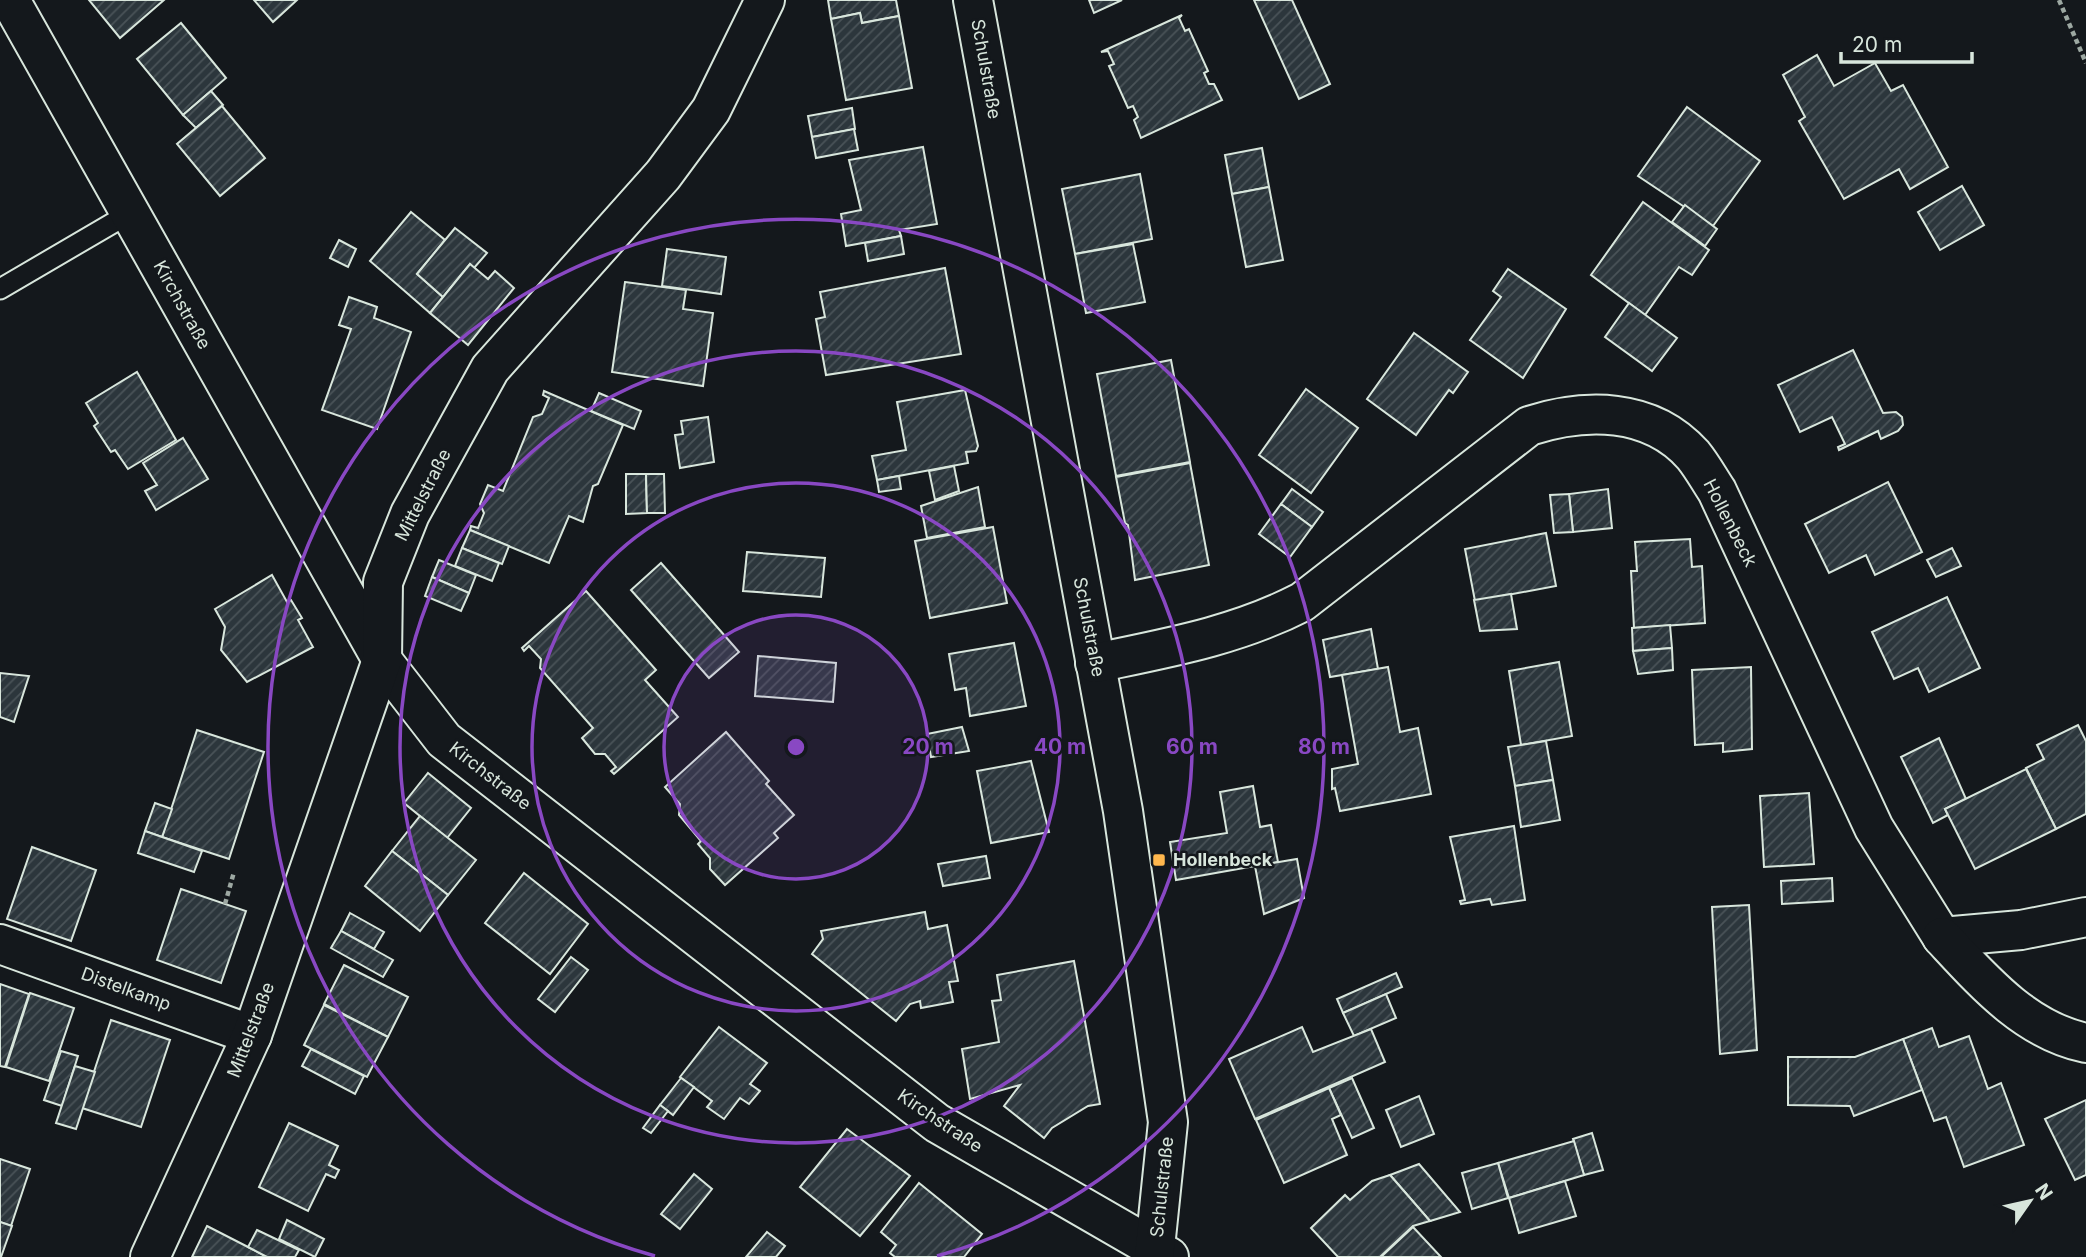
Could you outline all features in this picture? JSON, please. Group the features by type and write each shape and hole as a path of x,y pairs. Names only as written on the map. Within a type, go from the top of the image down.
{"street":[{"name":"Kirchstraße","path":"10,0 382,660 444,740 937,1123 1159,1254"},
{"name":"Mittelstraße","path":"150,1257 252,1035 382,660 383,582 410,514 490,369 663,176 711,110 765,0"},
{"name":"Schulstraße","path":"973,0 1123,811 1168,1122 1159,1254"},
{"name":"Hollenbeck","path":"1095,663 1219,637 1265,621 1302,602 1529,426 1572,415 1595,413 1630,416 1666,433 1693,455 1717,491 1874,828 1941,937 2018,1013 2054,1033 2086,1043"},
{"path":"1941,937 2021,930 2086,917"},
{"name":"Distelkamp","path":"0,944 252,1035"}],"lane":[{"path":"0,289 130,213"}],"path":[{"path":"2059,0 2086,62"},
{"path":"225,904 234,872"}],"building":[{"path":"89,0 164,0 120,38"},
{"path":"254,0 297,0 273,22"},
{"path":"828,0 896,0 899,16 862,23 860,13 831,19"},
{"path":"1089,0 1122,0 1094,13"},
{"path":"1254,0 1292,0 1330,84 1299,99"},
{"path":"860,13 862,23 899,16 912,88 846,100 831,19"},
{"path":"1182,15 1179,18 1185,31 1189,29 1208,71 1204,73 1209,84 1214,84 1222,100 1141,138 1134,120 1138,117 1133,106 1128,108 1109,66 1114,64 1108,51 1101,52"},
{"path":"181,23 226,78 183,115 137,59"},
{"path":"1817,55 1834,86 1875,63 1891,91 1903,85 1948,167 1910,189 1899,169 1844,199 1799,121 1805,117 1783,75"},
{"path":"211,91 223,105 196,128 183,115"},
{"path":"222,106 265,158 220,196 177,144"},
{"path":"1687,107 1760,161 1713,226 1638,176"},
{"path":"852,108 855,129 812,137 808,116"},
{"path":"854,129 858,150 816,158 812,137"},
{"path":"923,147 937,224 899,230 901,236 846,246 841,214 861,210 849,160"},
{"path":"1262,148 1269,187 1232,194 1225,155"},
{"path":"1140,174 1152,239 1075,254 1062,189"},
{"path":"1962,186 1984,225 1940,250 1918,212"},
{"path":"1269,187 1283,260 1246,267 1232,194"},
{"path":"1643,202 1709,250 1692,275 1679,267 1645,315 1591,275"},
{"path":"1685,205 1717,229 1705,246 1672,222"},
{"path":"411,212 445,240 417,274 443,297 430,313 370,261"},
{"path":"455,228 487,253 474,268 470,264 443,297 417,274"},
{"path":"901,236 904,254 868,261 865,243"},
{"path":"339,240 356,249 348,267 330,258"},
{"path":"1133,244 1145,302 1086,313 1075,254"},
{"path":"667,249 726,257 721,294 662,286"},
{"path":"470,264 488,279 495,271 514,288 468,345 430,313"},
{"path":"945,268 961,354 826,375 816,319 825,317 820,292"},
{"path":"1508,269 1566,309 1523,378 1470,340 1501,297 1493,291"},
{"path":"625,282 686,290 683,309 713,313 703,386 612,372"},
{"path":"349,297 377,307 374,318 411,332 377,429 322,410 351,329 339,325"},
{"path":"1629,303 1677,338 1652,371 1605,337"},
{"path":"1414,333 1468,372 1453,393 1449,390 1416,435 1367,399"},
{"path":"1853,350 1883,413 1896,412 1902,417 1903,425 1898,431 1881,439 1878,431 1839,450 1838,447 1845,444 1832,417 1800,432 1778,385"},
{"path":"1171,360 1190,462 1116,476 1097,374"},
{"path":"137,372 176,440 128,469 115,450 111,452 94,426 98,423 86,403"},
{"path":"1306,389 1358,428 1311,493 1259,455"},
{"path":"965,390 978,446 976,451 966,452 968,463 877,480 872,456 906,450 897,402"},
{"path":"544,391 623,425 598,484 593,486 583,522 569,516 549,563 470,530 471,526 478,528 484,513 480,504 488,485 503,491 533,417 542,414 549,398 543,395"},
{"path":"599,393 641,411 634,429 591,411"},
{"path":"708,417 714,462 680,468 675,435 683,434 681,421"},
{"path":"183,438 208,479 156,510 145,491 157,485 143,463"},
{"path":"1190,463 1209,565 1135,580 1128,525 1125,523 1116,477"},
{"path":"954,466 959,491 935,500 929,471"},
{"path":"626,474 646,474 647,513 626,514"},
{"path":"646,474 664,474 665,513 647,513"},
{"path":"899,476 901,489 879,492 877,480"},
{"path":"1888,482 1922,552 1875,575 1866,555 1829,573 1805,524"},
{"path":"978,487 985,527 927,538 921,506"},
{"path":"1292,489 1323,512 1312,527 1281,504"},
{"path":"1608,489 1612,528 1573,532 1569,494"},
{"path":"1569,494 1573,532 1554,533 1550,495"},
{"path":"1281,504 1312,527 1290,557 1259,534"},
{"path":"993,527 1007,603 930,618 915,541"},
{"path":"470,530 509,546 502,564 462,548"},
{"path":"1546,533 1556,586 1475,601 1465,549"},
{"path":"1690,539 1692,567 1702,566 1705,623 1634,628 1631,571 1637,571 1635,542"},
{"path":"462,548 499,563 492,581 455,566"},
{"path":"1952,548 1961,566 1936,577 1927,560"},
{"path":"747,552 825,558 821,597 743,591"},
{"path":"439,560 476,575 469,593 432,577"},
{"path":"661,563 739,652 709,678 631,590"},
{"path":"272,575 287,602 291,600 302,618 298,620 313,647 247,682 221,650 225,627 215,609"},
{"path":"432,577 469,593 461,611 425,596"},
{"path":"586,591 656,670 645,680 678,717 614,774 611,771 616,767 605,754 595,754 582,738 593,728 540,668 541,659 529,646 524,651 522,648"},
{"path":"1511,594 1517,629 1480,631 1474,600"},
{"path":"1947,597 1980,668 1929,692 1918,668 1894,679 1872,632"},
{"path":"1670,625 1672,648 1633,651 1632,628"},
{"path":"1371,629 1378,669 1330,677 1323,640"},
{"path":"1014,643 1026,706 970,716 966,688 955,690 949,654"},
{"path":"1672,648 1673,670 1638,674 1633,651"},
{"path":"758,656 836,663 833,702 755,696"},
{"path":"1559,662 1572,736 1521,745 1509,671"},
{"path":"1388,667 1400,732 1418,728 1431,794 1340,811 1335,788 1332,789 1332,769 1358,764 1342,675"},
{"path":"1751,667 1752,749 1723,752 1723,743 1695,745 1692,670"},
{"path":"0,673 29,676 14,722 0,717"},
{"path":"2078,725 2086,741 2086,814 2056,829 2026,768 2044,759 2037,745"},
{"path":"962,727 969,751 931,757 927,734"},
{"path":"197,730 264,752 229,859 162,837"},
{"path":"726,732 769,781 766,784 794,815 774,833 778,838 725,885 710,869 710,858 698,844 701,841 679,815 680,804 665,787"},
{"path":"1939,738 1966,799 1945,809 1948,815 1933,823 1901,757"},
{"path":"1546,741 1553,780 1515,786 1508,747"},
{"path":"1031,761 1049,832 991,843 977,771"},
{"path":"2026,769 2056,829 1975,869 1945,809"},
{"path":"428,773 471,808 447,838 404,803"},
{"path":"1553,780 1560,820 1521,827 1515,786"},
{"path":"1253,786 1260,827 1271,825 1278,862 1176,880 1170,842 1227,833 1220,792"},
{"path":"1809,793 1814,864 1764,867 1760,796"},
{"path":"155,803 172,809 162,837 145,831"},
{"path":"420,816 476,860 448,895 392,851"},
{"path":"1514,826 1525,900 1492,905 1490,899 1461,904 1460,901 1465,900 1450,837"},
{"path":"145,831 202,851 194,872 138,853"},
{"path":"32,847 96,870 71,941 7,919"},
{"path":"392,851 448,895 420,931 365,886"},
{"path":"986,856 990,878 943,886 938,864"},
{"path":"1297,859 1304,898 1264,914 1255,866"},
{"path":"524,873 588,924 550,974 485,923"},
{"path":"1832,878 1833,901 1782,904 1781,881"},
{"path":"181,889 246,911 221,983 157,960"},
{"path":"1749,905 1757,1050 1720,1054 1712,907"},
{"path":"925,912 928,929 947,925 958,981 949,982 953,1002 921,1008 920,1001 910,1004 896,1021 812,954 823,939 821,931"},
{"path":"350,913 384,932 374,949 341,931"},
{"path":"341,931 393,960 383,977 331,948"},
{"path":"571,957 588,970 555,1012 538,999"},
{"path":"1074,961 1100,1104 1088,1106 1052,1128 1044,1138 1004,1106 1020,1085 970,1099 962,1049 999,1042 992,1001 1001,1000 997,975"},
{"path":"344,965 408,997 388,1037 324,1004"},
{"path":"1396,973 1402,987 1343,1013 1337,999"},
{"path":"0,984 29,994 5,1067 0,1066"},
{"path":"30,993 74,1008 49,1081 6,1067"},
{"path":"1386,994 1396,1018 1354,1036 1343,1013"},
{"path":"324,1005 388,1037 367,1077 304,1045"},
{"path":"111,1020 170,1040 141,1127 82,1108"},
{"path":"719,1027 767,1063 750,1084 760,1091 749,1104 740,1098 724,1119 707,1107 712,1101 680,1077"},
{"path":"1302,1027 1313,1052 1371,1029 1385,1062 1255,1119 1229,1059"},
{"path":"1932,1028 1939,1047 1969,1036 1988,1089 2001,1083 2024,1145 1964,1167 1946,1117 1934,1121 1903,1039"},
{"path":"1903,1039 1922,1090 1854,1116 1850,1106 1788,1105 1788,1057 1855,1057"},
{"path":"311,1049 364,1076 355,1094 302,1066"},
{"path":"61,1051 78,1056 62,1106 44,1100"},
{"path":"75,1066 95,1072 76,1129 56,1123"},
{"path":"681,1078 694,1087 673,1115 660,1105"},
{"path":"1352,1078 1374,1128 1352,1138 1329,1088"},
{"path":"1329,1088 1341,1115 1332,1119 1347,1155 1284,1183 1256,1120"},
{"path":"1419,1096 1434,1134 1401,1147 1386,1110"},
{"path":"2086,1100 2086,1175 2075,1180 2045,1119"},
{"path":"660,1105 668,1111 651,1133 643,1128"},
{"path":"289,1123 338,1146 329,1165 339,1170 335,1178 326,1174 308,1211 259,1187"},
{"path":"847,1129 910,1176 860,1236 800,1187"},
{"path":"1592,1133 1603,1170 1584,1175 1573,1139"},
{"path":"1574,1141 1584,1175 1509,1198 1498,1163"},
{"path":"0,1159 30,1169 11,1226 0,1222"},
{"path":"1498,1163 1508,1198 1472,1209 1462,1173"},
{"path":"1419,1164 1460,1212 1430,1221 1390,1175"},
{"path":"694,1174 712,1189 680,1229 661,1214"},
{"path":"1390,1175 1430,1221 1413,1226 1380,1257 1338,1257 1311,1228 1345,1195 1350,1200 1372,1181"},
{"path":"1565,1181 1576,1216 1519,1233 1509,1198"},
{"path":"919,1183 982,1234 964,1257 895,1257 890,1253 896,1245 881,1232"},
{"path":"287,1220 324,1239 315,1257 279,1239"},
{"path":"0,1222 12,1226 1,1257 0,1257"},
{"path":"207,1226 248,1247 267,1257 192,1257"},
{"path":"1413,1227 1441,1257 1381,1257"},
{"path":"257,1230 299,1250 295,1257 267,1257 248,1247"},
{"path":"767,1232 785,1246 776,1257 746,1257"}],"place":[{"name":"Hollenbeck","path":"1159,860"}]}
